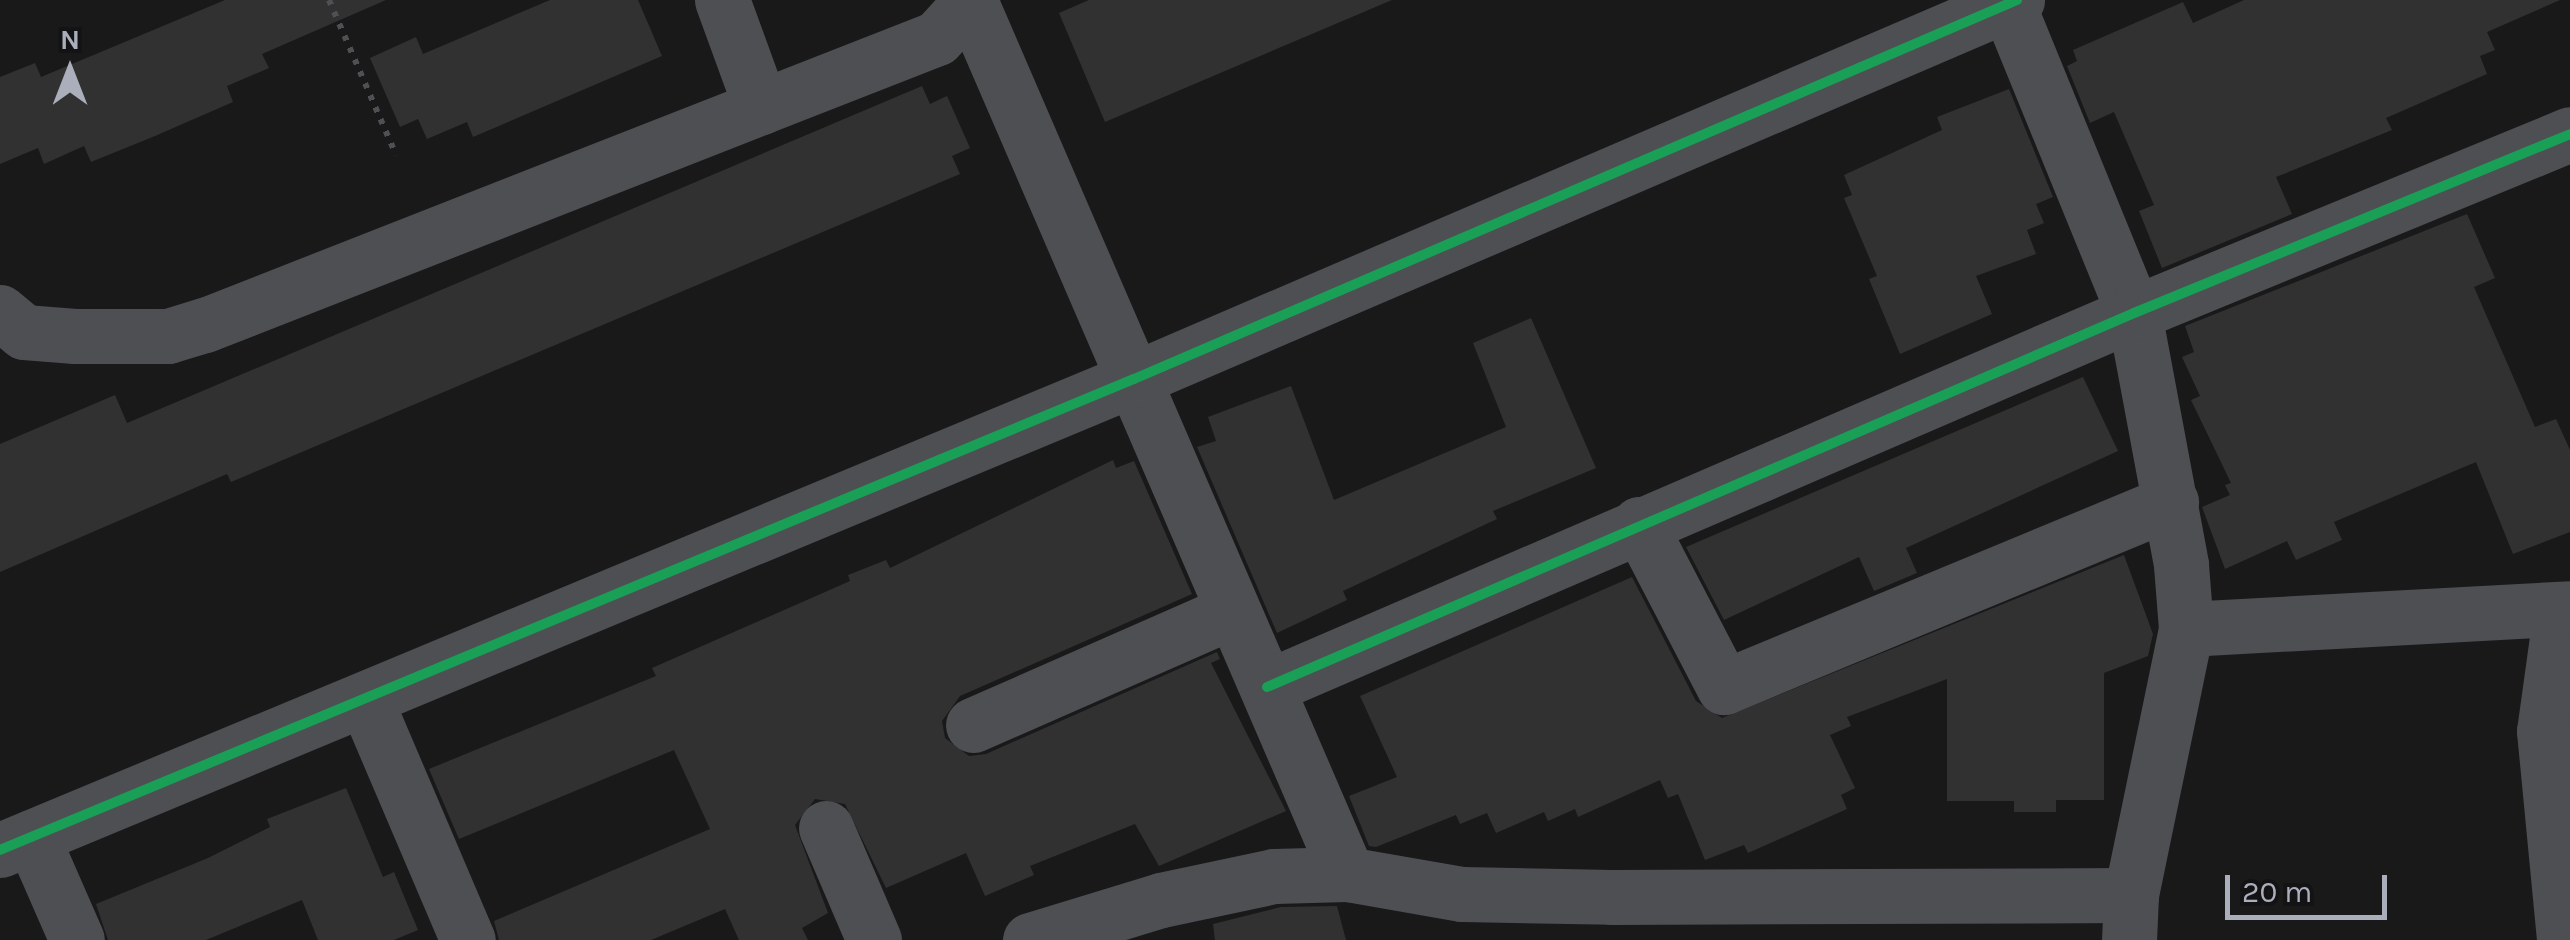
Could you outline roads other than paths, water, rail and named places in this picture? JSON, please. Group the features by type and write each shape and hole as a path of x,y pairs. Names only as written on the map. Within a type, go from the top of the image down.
{"street":[{"path":"722,0 761,107"},
{"path":"77,940 16,843 1134,379 2010,1 2134,314 2172,502 2186,628 2130,917 1619,919 1347,874 1274,876 1166,920 1030,940"},
{"path":"0,312 24,332 168,336 936,38 972,2 1230,612 1267,687 1347,874"},
{"path":"1267,687 1639,524 2570,134"},
{"path":"1639,524 1724,687 2172,502"},
{"path":"2186,628 2565,608 2544,731 2564,940"},
{"path":"974,725 1230,612"},
{"path":"365,700 468,940"},
{"path":"826,828 874,940"}]}
